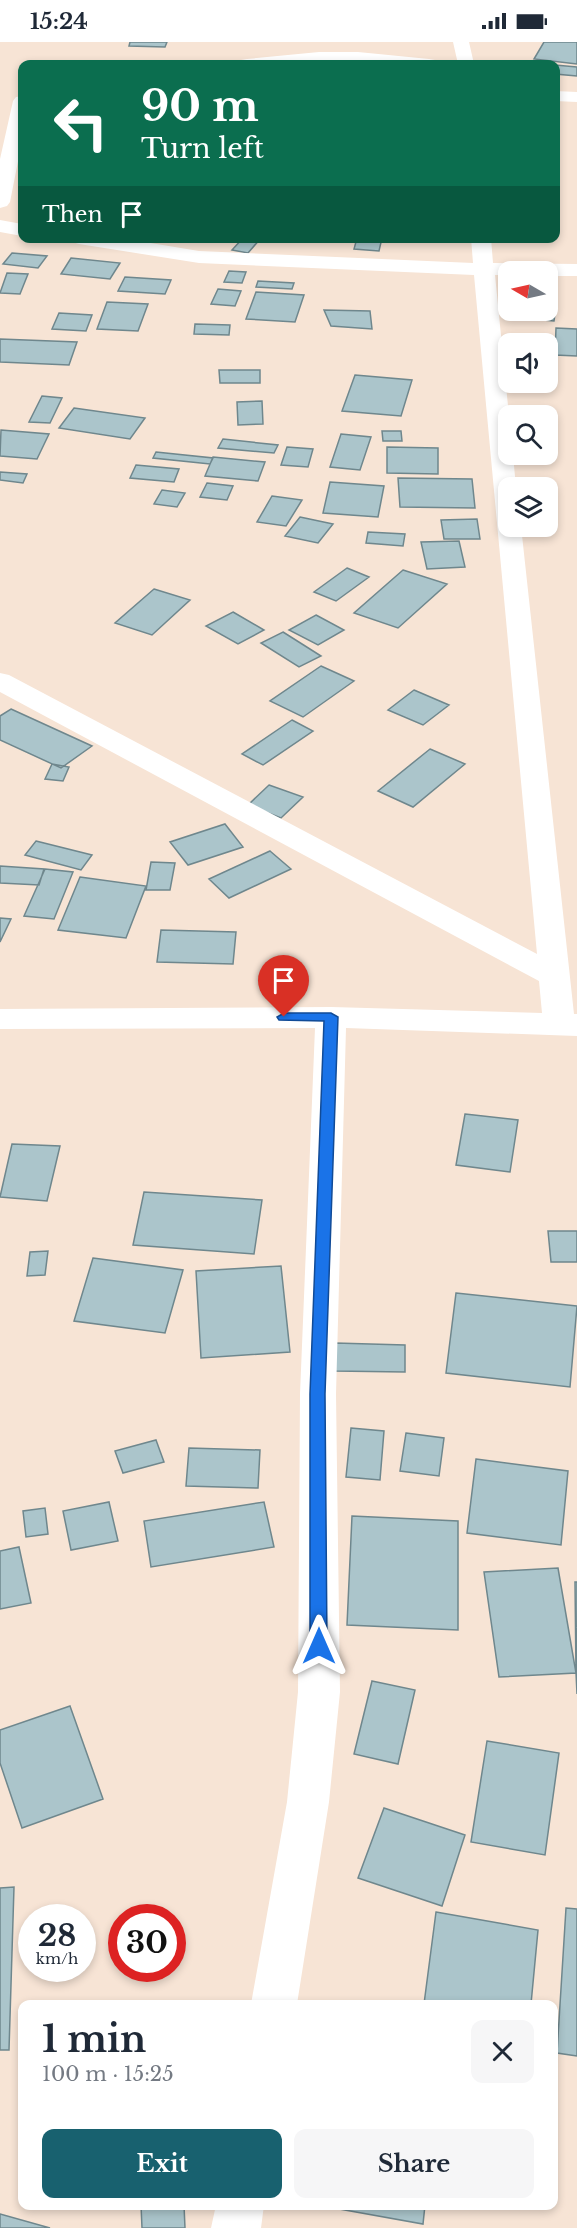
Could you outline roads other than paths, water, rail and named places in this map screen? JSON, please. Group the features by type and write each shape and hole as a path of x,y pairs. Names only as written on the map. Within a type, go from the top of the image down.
{"street":[{"path":"461,42 465,60"},
{"path":"288,60 319,57 383,60"},
{"path":"560,96 577,97"},
{"path":"0,202 18,99"},
{"path":"0,226 18,229"},
{"path":"111,243 199,257 483,269 577,270"},
{"path":"481,243 504,477"},
{"path":"0,1019 331,1017 568,1025 553,975 510,537"},
{"path":"0,681 553,975"},
{"path":"275,2000 308,1802 319,1692 318,1394 331,1017"},
{"path":"236,2228 239,2210"}]}
